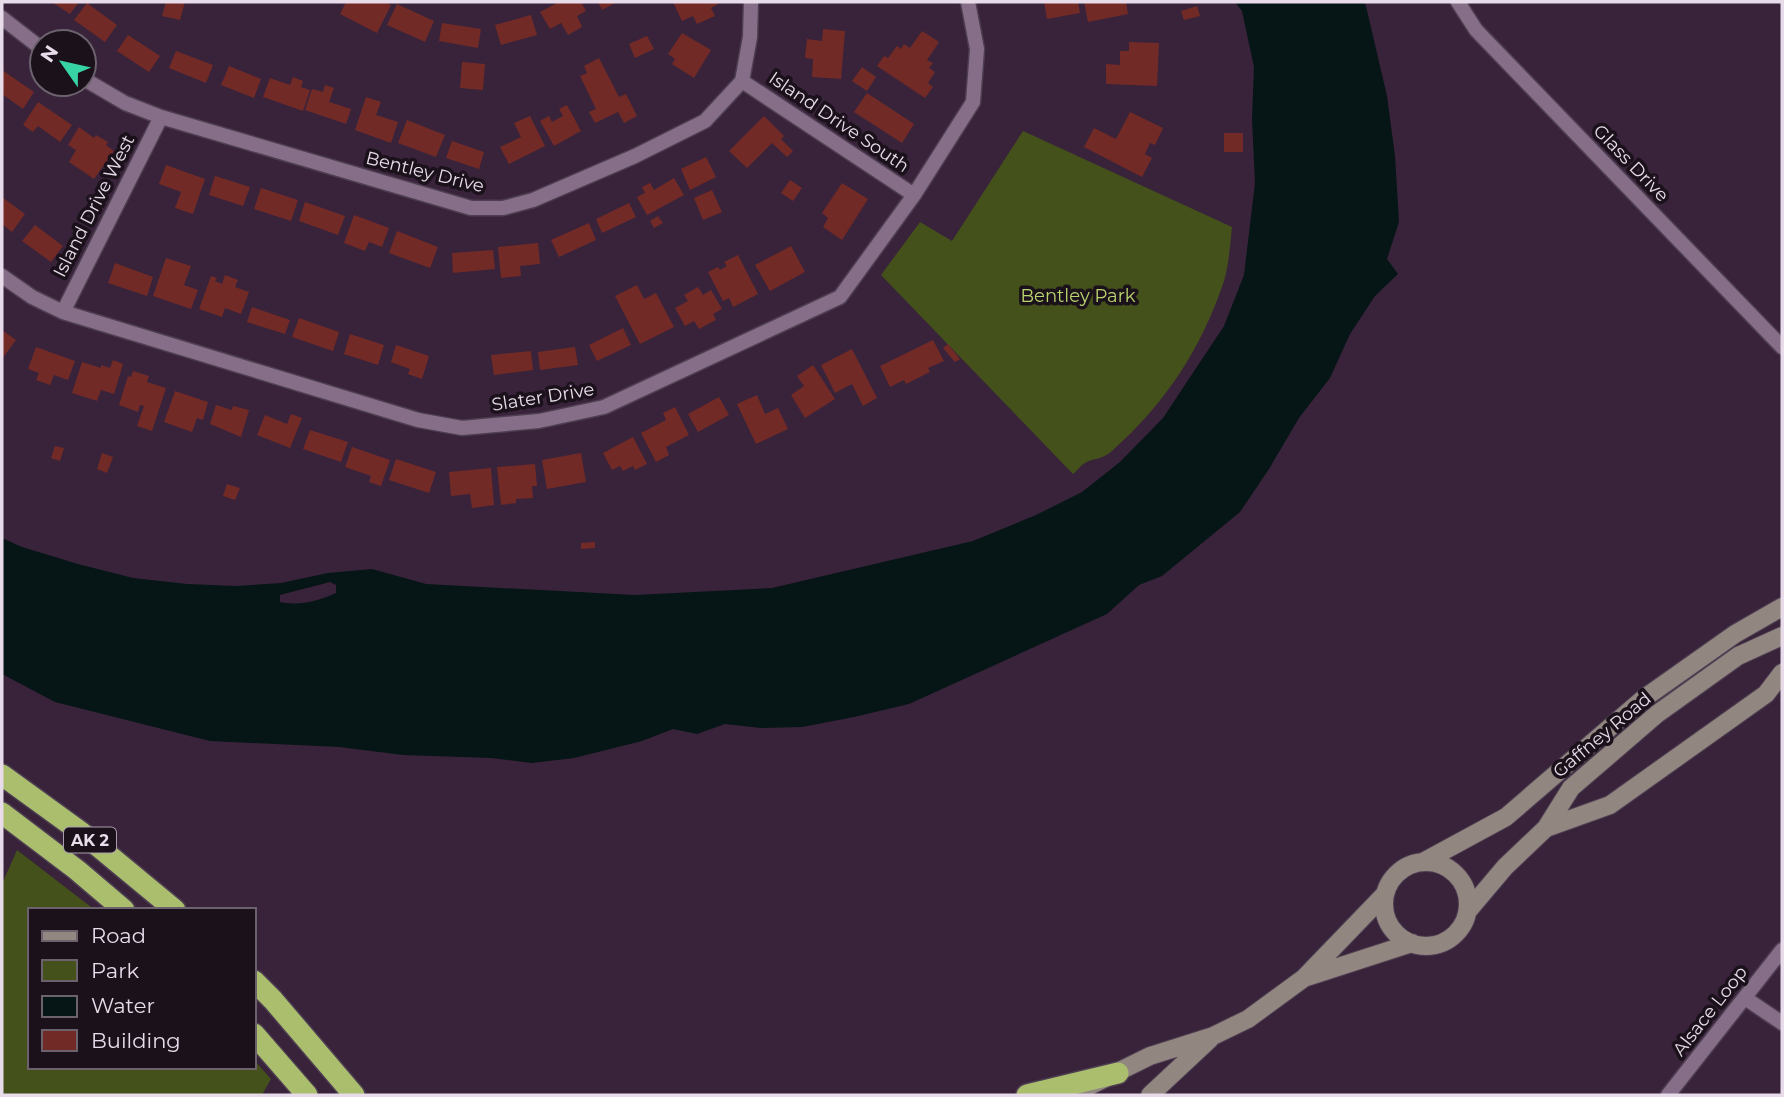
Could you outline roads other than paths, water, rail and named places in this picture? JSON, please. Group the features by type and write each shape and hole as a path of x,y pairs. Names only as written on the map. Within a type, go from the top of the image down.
{"highway":[{"name":"AK 2","path":"2,775 82,833 173,908"},
{"name":"AK 2","path":"2,813 122,908"},
{"path":"256,983 372,1095"},
{"path":"274,1000 354,1095"},
{"path":"257,1037 296,1095"},
{"path":"257,1037 307,1095"},
{"path":"1027,1095 1118,1073"},
{"path":"1094,1095 1118,1073"}],"main road":[{"name":"Gaffney Road","path":"1423,862 1506,817 1643,699 1735,634 1782,607"},
{"name":"Gaffney Road","path":"1468,912 1505,867 1546,828 1571,788 1657,714 1738,656 1782,636"},
{"name":"Gaffney Road","path":"1546,828 1610,805 1766,694 1782,673"},
{"path":"1071,1095 1150,1056 1213,1036 1248,1019 1304,978 1385,894 1396,874 1413,864 1423,862 1444,866 1458,877 1467,894 1468,912 1462,926 1446,941 1431,946 1412,943 1394,931 1387,918 1385,894"},
{"path":"1304,978 1412,943"},
{"path":"1150,1095 1213,1036"}],"street":[{"path":"742,81 750,37 751,2"},
{"name":"Slater Drive","path":"2,276 32,297 62,313 418,419 462,428 539,421 604,407 840,297 914,195 973,102 977,49 968,2"},
{"name":"Glass Drive","path":"1458,2 1476,30 1782,347"},
{"path":"2,18 28,38"},
{"name":"Bentley Drive","path":"98,87 125,103 160,117 471,208 503,208 533,200 705,121 742,81"},
{"name":"Island Drive South","path":"742,81 914,195"},
{"name":"Island Drive West","path":"62,313 160,117"},
{"name":"Alsace Loop","path":"1668,1095 1782,950"},
{"path":"1745,998 1782,1023"}],"water":[{"path":"1235,2 1365,2 1387,96 1395,156 1399,222 1387,259 1398,274 1375,296 1350,334 1330,378 1299,418 1240,512 1162,576 1139,585 1107,614 909,704 802,727 761,728 725,724 697,734 673,729 642,741 574,758 532,763 491,758 403,755 339,747 210,741 55,702 2,674 2,538 22,547 133,578 187,584 236,586 281,583 328,573 372,569 426,584 635,595 772,588 973,541 1036,515 1082,492 1120,462 1163,418 1224,326 1244,275 1255,183 1252,119 1254,67 1242,11","holes":["330,582 336,585 336,593 316,600 302,603 280,602 280,595"]}],"park label":[{"name":"Bentley Park","path":"1078,296"}]}
